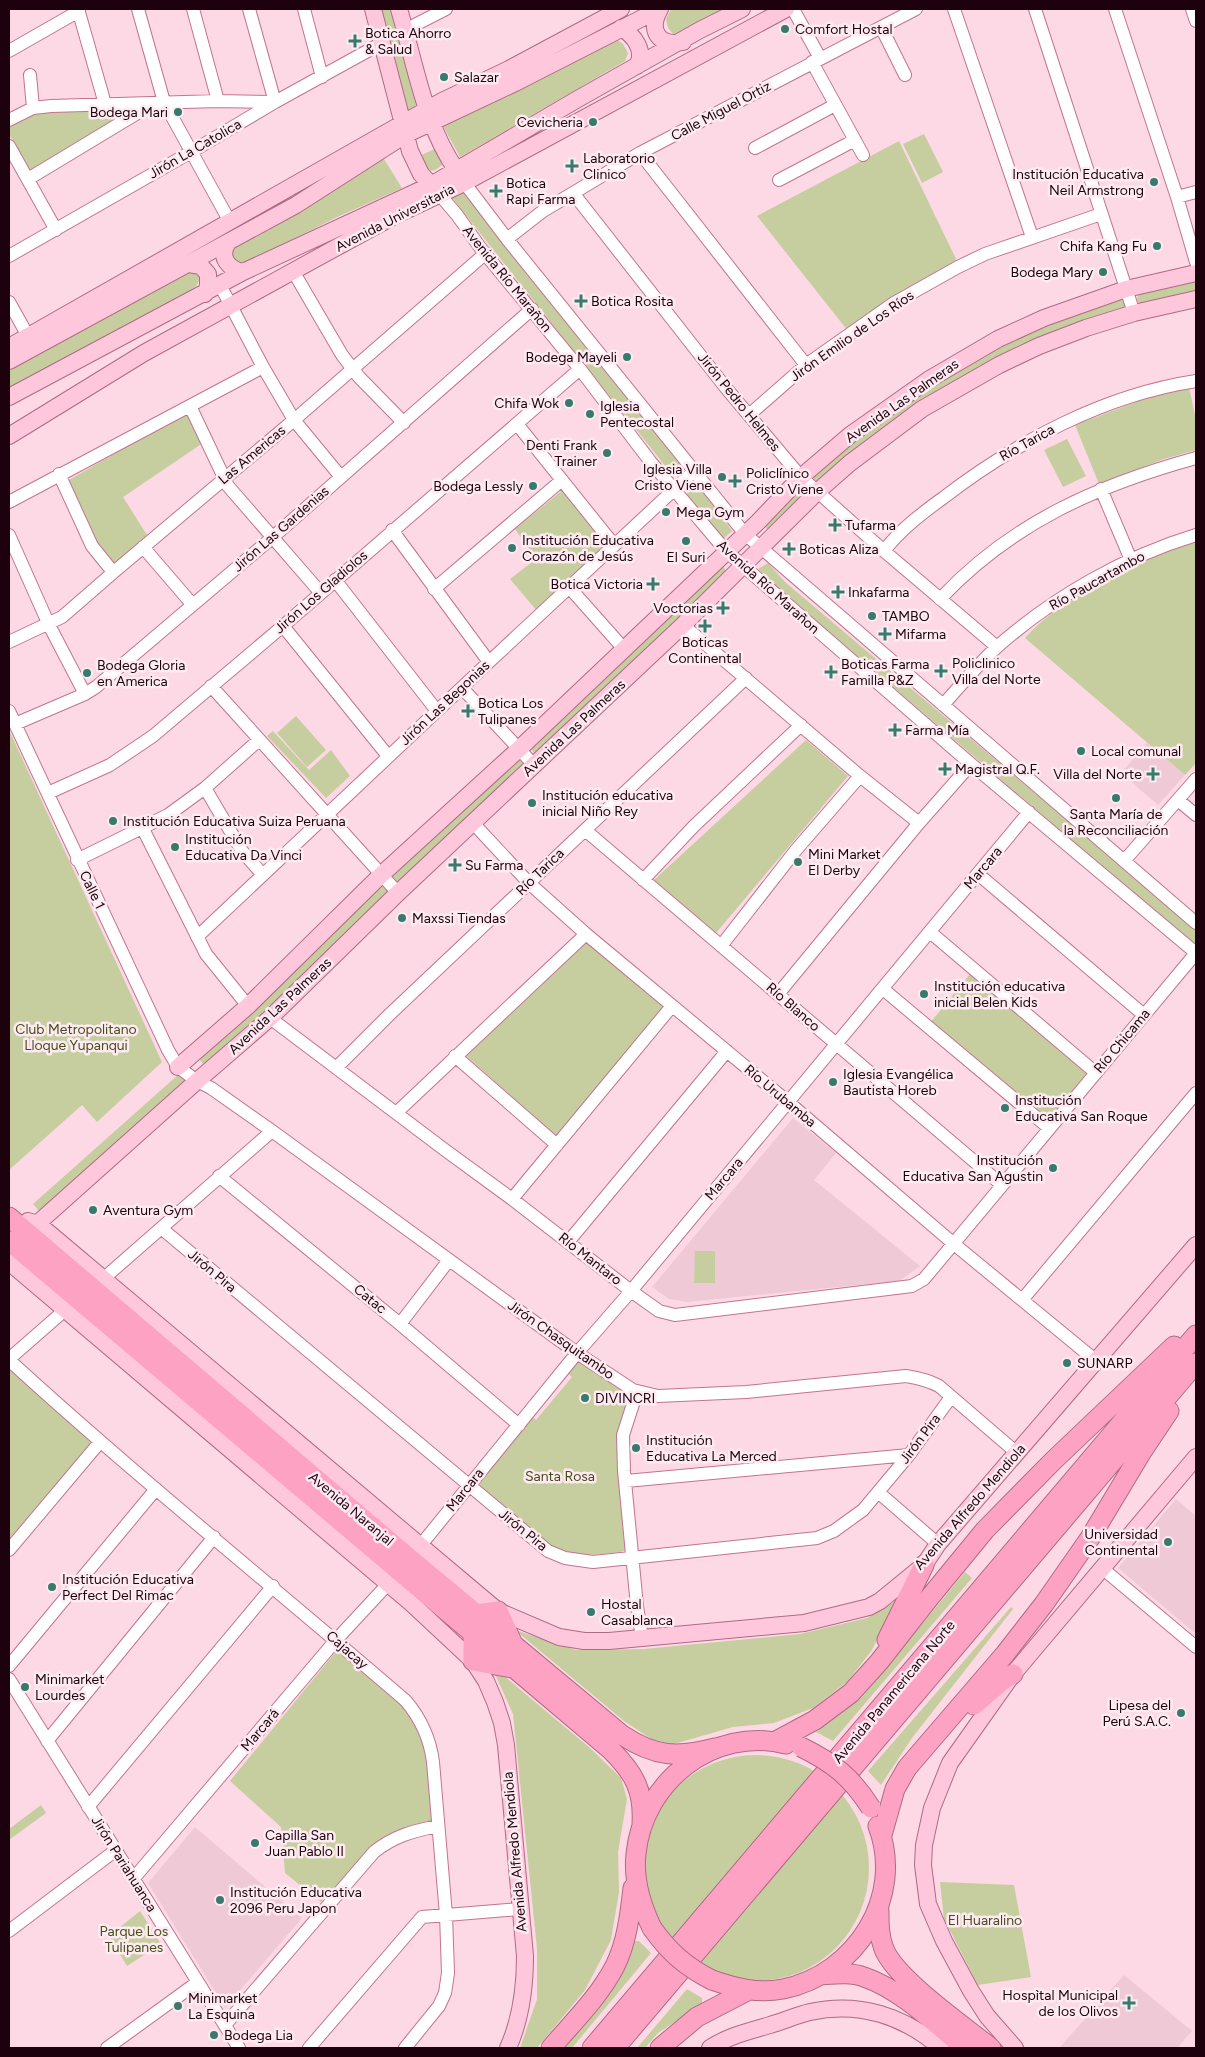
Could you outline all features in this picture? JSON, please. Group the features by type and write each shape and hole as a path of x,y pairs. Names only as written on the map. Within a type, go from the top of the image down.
{"highway":[{"name":"Avenida Naranjal","path":"9,1216 33,1228 92,1289 622,1735 637,1745 655,1752 672,1755 693,1754 715,1748"},
{"name":"Avenida Naranjal","path":"10,1250 473,1633 611,1750 625,1764 640,1790 643,1806 642,1824"},
{"path":"776,1741 815,1720 835,1707 851,1693 880,1662 930,1597 1008,1506 1077,1437 1196,1328"},
{"name":"Avenida Panamericana Norte","path":"592,2048 1196,1335"},
{"name":"Avenida Panamericana Norte","path":"615,2048 1196,1363"},
{"path":"882,1836 895,1789 907,1768 1005,1654 1044,1604 1090,1538 1140,1454 1196,1372"},
{"path":"880,1662 888,1634 924,1565"},
{"path":"476,1614 498,1611 514,1646"},
{"path":"473,1633 473,1661 513,1668"},
{"path":"935,1735 960,1718 1003,1680 1013,1674"},
{"path":"551,2048 596,1996 616,1965 624,1944 629,1921 635,1856 642,1824 653,1800 670,1778 691,1761 715,1748 744,1742 776,1741 802,1747 823,1757 842,1771 858,1788 871,1808 882,1836 885,1859 884,1883 879,1906 870,1927 857,1946 822,1975 802,1984 781,1989 749,1990 712,1980 694,1971 678,1959 664,1945 652,1928 642,1905 635,1872"},
{"path":"879,1906 880,1936 884,1950 896,1968 910,1982 991,2048"},
{"path":"822,1975 844,1974 863,1976 880,1984 900,1996 965,2048"},
{"path":"660,2048 697,2017 749,1990"}],"main road":[{"name":"Avenida Río Marañon","path":"373,9 414,161 421,174 436,190"},
{"name":"Avenida Río Marañon","path":"399,9 430,115 445,154 460,177"},
{"path":"512,76 620,9"},
{"path":"9,347 230,222 430,115 660,9"},
{"path":"660,9 653,27 656,34 661,39 677,43 749,30"},
{"name":"Avenida Universitaria","path":"460,177 637,66 742,9"},
{"name":"Avenida Universitaria","path":"9,397 205,294 243,272 335,239 436,190 749,30 786,9"},
{"path":"620,28 634,37 639,47 639,63 637,66"},
{"path":"9,360 190,264 296,205 404,129"},
{"path":"230,222 296,205"},
{"path":"202,238 210,253"},
{"name":"Avenida Universitaria","path":"9,436 144,353 293,271 335,239"},
{"path":"227,244 223,254 225,261 236,271 243,272"},
{"path":"190,264 201,266 208,274 208,286 205,294"},
{"name":"Avenida Las Palmeras","path":"178,1067 248,1006 381,875 519,749 745,534 801,477 850,435 887,407 960,359 998,339 1044,318 1126,289 1196,273"},
{"name":"Avenida Las Palmeras","path":"10,1250 197,1080 270,1018 398,893 683,625 817,492 885,435 960,386 1039,346 1086,328 1196,299"},
{"name":"Avenida Naranjal","path":"33,1228 103,1279 498,1611 521,1622"},
{"name":"Avenida Alfredo Mendiola","path":"521,1622 559,1636 584,1641 609,1641 804,1622 869,1607 880,1601 924,1565 938,1544 1196,1245"},
{"path":"10,1250 65,1310 388,1584 473,1661"},
{"path":"1014,2048 987,2016 971,1991 944,1941 928,1904 923,1865 924,1845 934,1800 950,1763 1013,1674 1196,1457"},
{"name":"Avenida Alfredo Mendiola","path":"473,1661 486,1681 502,1724 506,1745 525,1983 513,2038 508,2048"},
{"path":"710,2048 742,2033 793,2017 812,2012 837,2009 869,2010 883,2013 898,2019 926,2036 941,2048"}],"street":[{"path":"138,9 159,102 192,152 230,222"},
{"path":"193,9 218,101"},
{"path":"9,120 33,108 159,102 275,102 249,9"},
{"path":"304,9 322,77"},
{"path":"406,30 446,9"},
{"path":"793,9 835,105 863,155"},
{"name":"Calle Miguel Ortiz","path":"507,239 543,211 640,154 916,9"},
{"path":"954,9 1032,238"},
{"path":"1035,9 1134,314"},
{"path":"1115,9 1177,197 1196,262"},
{"path":"1192,9 1196,20"},
{"path":"9,51 78,10 105,104"},
{"path":"881,27 905,74"},
{"name":"Jirón La Catolica","path":"9,256 192,152 275,102 382,43"},
{"path":"30,75 33,108"},
{"path":"28,179 159,102"},
{"path":"755,148 835,105"},
{"path":"779,180 855,140"},
{"path":"9,146 56,230"},
{"path":"640,154 806,365"},
{"name":"Avenida Río Marañon","path":"460,177 507,239 745,534 1196,923"},
{"name":"Avenida Río Marañon","path":"436,190 580,369 674,490 726,552 971,764 1196,953"},
{"path":"1177,197 1196,192"},
{"name":"Jirón Pedro Helmes","path":"573,193 749,415 801,477 884,551 997,647"},
{"name":"Jirón Emilio de Los Ríos","path":"749,415 806,365 894,303 985,254 1101,214"},
{"name":"Las Americas","path":"9,642 62,618 113,572 294,420 486,253"},
{"path":"293,271 352,369 404,422"},
{"path":"220,285 263,367 294,420 341,477"},
{"path":"9,302 28,336"},
{"name":"Jirón Las Gardenias","path":"15,724 85,694 96,686 273,537 532,309"},
{"path":"9,502 263,367"},
{"name":"Jirón Los Gladiolos","path":"48,793 96,772 126,756 153,736 580,369"},
{"name":"Río Tarica","path":"884,551 916,518 976,472 1037,436 1070,420 1123,400 1166,387 1196,381"},
{"path":"190,406 228,486 320,592"},
{"path":"517,424 614,545"},
{"path":"940,599 962,575 1035,522 1101,489 1151,470 1196,458"},
{"name":"Jirón Las Begonias","path":"197,937 568,587 694,471"},
{"path":"59,474 92,546 113,572"},
{"path":"434,589 562,480"},
{"path":"1101,489 1130,560"},
{"path":"392,530 489,662"},
{"path":"9,535 49,625 85,694"},
{"name":"Río Paucartambo","path":"943,704 997,647 1058,600 1130,560 1166,544 1196,535"},
{"path":"143,547 192,604"},
{"path":"335,580 437,711"},
{"path":"568,587 624,649"},
{"path":"683,625 860,776 919,823"},
{"path":"283,626 388,756"},
{"name":"Río Tarica","path":"336,1068 746,678"},
{"path":"211,686 398,893"},
{"path":"462,688 534,765"},
{"name":"Calle 1","path":"9,711 77,860 168,1050 178,1067"},
{"path":"643,880 694,826 801,725"},
{"path":"77,860 144,829 168,815 205,788 259,740"},
{"path":"778,994 919,823 971,764"},
{"path":"720,946 796,850 860,776"},
{"path":"1124,861 1196,778"},
{"path":"205,788 242,851 263,875"},
{"path":"1178,800 1196,815"},
{"name":"Marcara","path":"420,1546 577,1353 631,1291 1029,812"},
{"name":"Río Urubamba","path":"473,823 529,883 586,934 788,1102 954,1244 1096,1360"},
{"path":"144,829 197,937 220,973 248,1006"},
{"name":"Río Blanco","path":"585,830 1002,1185"},
{"path":"978,874 1144,1014"},
{"path":"930,932 1096,1073"},
{"path":"396,1113 586,934"},
{"name":"Río Chicama","path":"954,1244 1196,953"},
{"path":"883,989 1049,1128"},
{"path":"512,1198 672,1006"},
{"name":"Río Mantaro","path":"270,1018 512,1198 631,1291 668,1315 675,1316 912,1286 924,1279 954,1244"},
{"path":"568,1242 727,1052"},
{"path":"455,1056 557,1145"},
{"name":"Jirón Chasquitambo","path":"178,1067 272,1131 577,1353 633,1390 658,1396 707,1394 906,1376 930,1381 1017,1452"},
{"path":"1022,1300 1196,1093"},
{"path":"103,1279 272,1131"},
{"name":"Catac","path":"219,1176 400,1324 519,1425"},
{"name":"Jirón Pira","path":"161,1228 548,1551 565,1558 592,1562 634,1558 817,1538 834,1531 863,1510 909,1455 951,1397"},
{"path":"400,1324 449,1260"},
{"path":"9,1360 65,1310"},
{"name":"Cajacay","path":"9,1360 100,1442 273,1586 406,1701 422,1723 432,1751 446,1915 448,1973 445,1994 439,2006 405,2048"},
{"path":"633,1390 634,1401 623,1435 637,1606 642,1638"},
{"path":"9,1550 100,1442"},
{"path":"626,1481 909,1455"},
{"path":"873,1458 885,1471 881,1488 938,1544"},
{"path":"9,1666 156,1489"},
{"path":"46,1742 214,1537"},
{"path":"1102,1568 1196,1647"},
{"name":"Marcará","path":"134,1878 336,1640 388,1584"},
{"path":"88,1807 273,1586"},
{"name":"Jirón Pariahuanca","path":"9,1679 46,1742 134,1878 239,2048"},
{"path":"224,2025 374,1852 394,1837 438,1826"},
{"path":"9,1931 116,1850"},
{"path":"309,2048 422,1917 520,1909"},
{"path":"107,2048 198,1982"}],"shaded area":[{"name":"Villa del Norte","path":"1147,743 1185,775 1158,805 1121,773"},
{"path":"793,1118 836,1153 814,1180 920,1266 899,1281 687,1302 669,1299 652,1287"},
{"name":"Universidad Continental","path":"1176,1499 1196,1516 1196,1634 1118,1568"},
{"name":"Institución Educativa 2096 Peru Japon","path":"195,1827 302,1918 225,2008 148,1883"},
{"name":"Hospìtal Municipal de los Olivos","path":"1124,1975 1192,2031 1177,2048 1059,2048"}],"green space":[{"path":"378,9 394,9 423,115 409,123"},
{"path":"671,9 725,9 675,36 668,28 666,19"},
{"path":"616,39 623,44 628,53 625,61 460,157 442,124"},
{"path":"42,110 135,110 30,171 9,134 9,125"},
{"path":"924,134 943,172 922,183 903,144"},
{"path":"899,141 957,261 848,331 757,216"},
{"path":"435,149 442,165 438,169 430,171 425,168 417,157"},
{"path":"381,154 402,188 335,218 249,262 241,262 231,258 234,246"},
{"path":"461,186 681,464 670,472 449,194"},
{"path":"188,272 198,272 200,278 197,285 188,293 9,390 9,366"},
{"path":"1196,279 1196,293 1143,305 1137,300 1139,293"},
{"path":"1117,298 1124,299 1127,304 1125,309 1062,332 816,484 813,473 917,393 1020,334"},
{"path":"1189,387 1196,420 1196,450 1164,459 1099,484 1075,425 1147,398"},
{"path":"187,412 203,443 123,497 147,535 113,565 96,544 69,480"},
{"path":"1067,439 1086,476 1063,487 1044,450"},
{"path":"698,483 732,531 723,539 686,495"},
{"path":"801,486 805,486 809,490 772,533 764,526"},
{"path":"564,489 609,544 537,611 510,579 536,559 515,529"},
{"name":"Villa del Norte","path":"1196,541 1196,763 1185,775 1025,638 1060,607 1104,580 1152,557"},
{"path":"768,563 785,582 1196,929 1196,947 773,584 758,569"},
{"path":"721,564 731,577 536,755 529,747"},
{"path":"296,716 326,750 307,767 277,733"},
{"name":"Club Metropolitano Lloque Yupanqui","path":"9,730 162,1062 97,1122 82,1105 9,1170"},
{"path":"273,731 309,770 331,750 350,776 326,798 267,736"},
{"path":"806,740 848,776 716,933 654,880"},
{"path":"518,758 525,761 525,766 397,884 390,876"},
{"path":"383,883 389,888 387,896 209,1065 205,1066 200,1060 203,1056"},
{"path":"586,939 667,1009 558,1138 464,1054"},
{"path":"970,974 1090,1074 1049,1123 930,1023"},
{"path":"179,1074 187,1084 40,1212 33,1204"},
{"path":"695,1251 715,1251 715,1283 694,1283"},
{"name":"Santa Rosa","path":"583,1362 626,1390 630,1403 627,1551 581,1555 556,1548 520,1522 477,1485 531,1416 536,1420 572,1377 567,1373 576,1363"},
{"path":"9,1367 94,1440 9,1540"},
{"path":"965,1572 972,1578 833,1741 816,1732 862,1697"},
{"path":"896,1601 872,1650 848,1681 813,1708 774,1723 733,1727 674,1744 653,1740 624,1721 515,1630 576,1650 644,1649 800,1634 867,1618"},
{"path":"1011,1607 1013,1609 912,1738 881,1785 868,1771"},
{"path":"338,1649 390,1691 409,1710 416,1721 428,1756 433,1822 364,1855 321,1902 285,1873 281,1827 230,1781"},
{"path":"491,1665 590,1748 621,1778 627,1799 618,1852 619,1892 611,1940 585,1990 537,2048 520,2048 537,1999 537,1949 513,1714"},
{"path":"756,1755 778,1757 809,1768 836,1788 856,1815 867,1846 869,1868 867,1890 856,1921 836,1948 809,1968 778,1979 756,1981 734,1979 703,1968 676,1948 656,1921 645,1890 643,1868 645,1846 656,1815 676,1788 703,1768 734,1757"},
{"path":"41,1805 46,1813 9,1840 9,1829"},
{"name":"El Huaralino","path":"940,1882 1014,1885 1031,1977 978,1985 944,1919"},
{"name":"Parque Los Tulipanes","path":"140,1911 161,1944 127,1966 109,1936"},
{"path":"633,1941 639,1941 651,1953 572,2048 565,2048 612,1989"},
{"path":"687,1989 702,1998 702,2004 658,2033 645,2048 637,2048"}],"place":[{"name":"Comfort Hostal","path":"785,29"},
{"name":"Botica Ahorro & Salud","path":"355,41"},
{"name":"Salazar","path":"444,77"},
{"name":"Bodega Mari","path":"178,112"},
{"name":"Cevicheria","path":"593,122"},
{"name":"Laboratorio Clinico","path":"572,166"},
{"name":"Institución Educativa Neil Armstrong","path":"1154,182"},
{"name":"Botica Rapi Farma","path":"496,191"},
{"name":"Chifa Kang Fu","path":"1157,246"},
{"name":"Bodega Mary","path":"1103,272"},
{"name":"Botica Rosita","path":"581,301"},
{"name":"Bodega Mayeli","path":"627,357"},
{"name":"Chifa Wok","path":"569,403"},
{"name":"Iglesia Pentecostal","path":"590,414"},
{"name":"Denti Frank Trainer","path":"607,453"},
{"name":"Iglesia Villa Cristo Viene","path":"722,477"},
{"name":"Policlínico Cristo Viene","path":"735,481"},
{"name":"Bodega Lessly","path":"533,486"},
{"name":"Mega Gym","path":"666,512"},
{"name":"Tufarma","path":"835,525"},
{"name":"El Suri","path":"686,541"},
{"name":"Institución Educativa Corazón de Jesús","path":"512,548"},
{"name":"Boticas Aliza","path":"789,549"},
{"name":"Botica Victoria","path":"653,584"},
{"name":"Inkafarma","path":"838,592"},
{"name":"Voctorias","path":"723,608"},
{"name":"TAMBO","path":"872,616"},
{"name":"Boticas Continental","path":"705,626"},
{"name":"Mifarma","path":"885,634"},
{"name":"Policlinico Villa del Norte","path":"941,671"},
{"name":"Boticas Farma Familla P&Z","path":"831,672"},
{"name":"Bodega Gloria en America","path":"87,673"},
{"name":"Botica Los Tulipanes","path":"468,711"},
{"name":"Farma Mía","path":"895,730"},
{"name":"Local comunal","path":"1081,751"},
{"name":"Magistral Q.F.","path":"945,769"},
{"name":"Villa del Norte","path":"1153,774"},
{"name":"Santa María de la Reconciliación","path":"1116,798"},
{"name":"Institución educativa inicial Niño Rey","path":"532,803"},
{"name":"Institución Educativa Suiza Peruana","path":"113,821"},
{"name":"Institución Educativa Da Vinci","path":"175,847"},
{"name":"Mini Market El Derby","path":"798,862"},
{"name":"Su Farma","path":"455,865"},
{"name":"Maxssi Tiendas","path":"402,918"},
{"name":"Institución educativa inicial Belen Kids","path":"924,994"},
{"name":"Iglesia Evangélica Bautista Horeb","path":"833,1082"},
{"name":"Institución Educativa San Roque","path":"1005,1108"},
{"name":"Institución Educativa San Agustin","path":"1053,1168"},
{"name":"Aventura Gym","path":"93,1210"},
{"name":"SUNARP","path":"1067,1363"},
{"name":"DIVINCRI","path":"585,1398"},
{"name":"Institución Educativa La Merced","path":"636,1448"},
{"name":"Universidad Continental","path":"1168,1542"},
{"name":"Institución Educativa Perfect Del Rimac","path":"52,1587"},
{"name":"Hostal Casablanca","path":"591,1612"},
{"name":"Minimarket Lourdes","path":"25,1687"},
{"name":"Lipesa del Perú S.A.C.","path":"1181,1713"},
{"name":"Capilla San Juan Pablo II","path":"255,1843"},
{"name":"Institución Educativa 2096 Peru Japon","path":"220,1900"},
{"name":"Hospìtal Municipal de los Olivos","path":"1129,2003"},
{"name":"Minimarket La Esquina","path":"178,2006"},
{"name":"Bodega Lia","path":"214,2035"}]}
